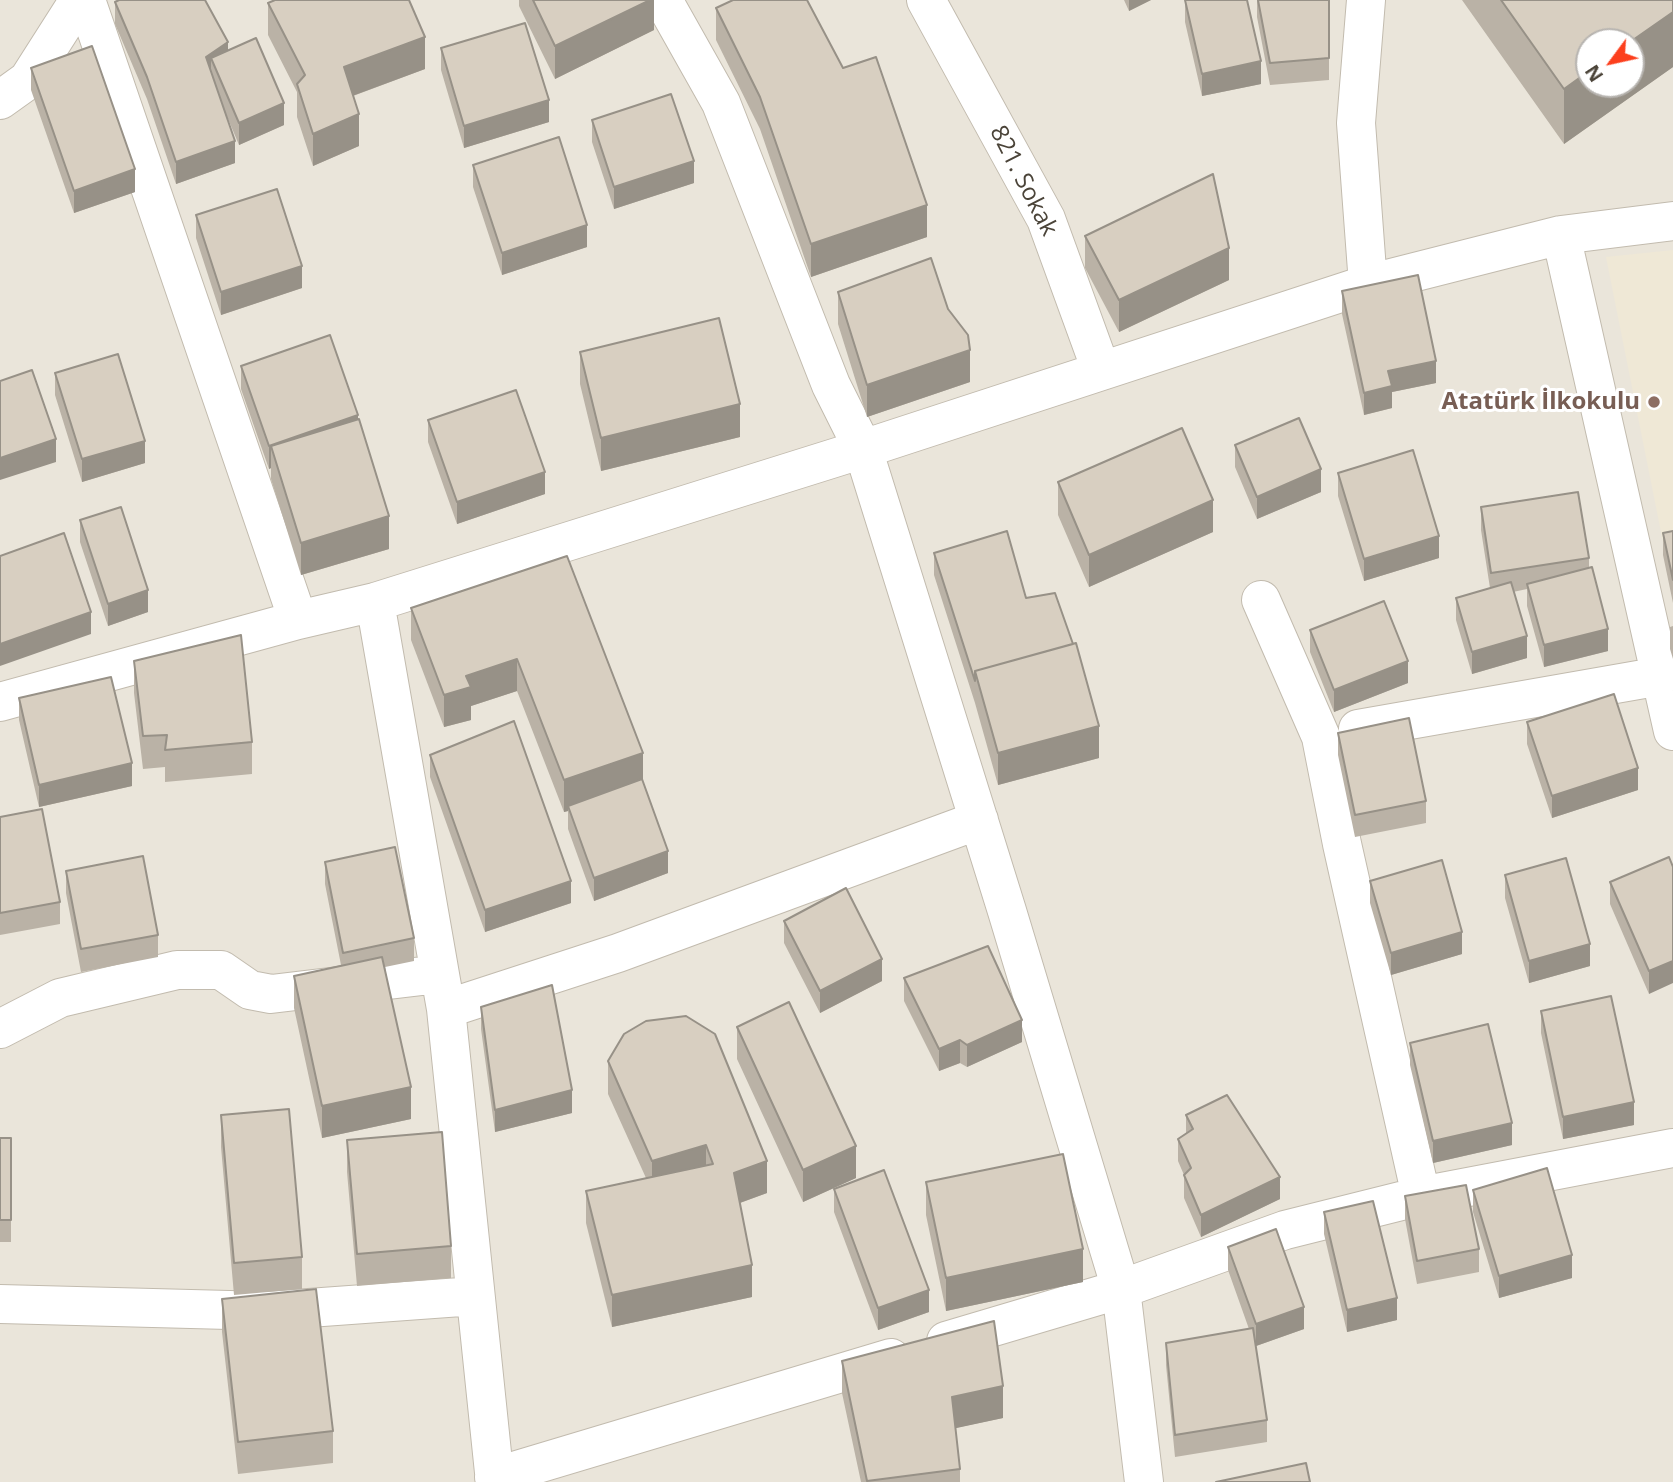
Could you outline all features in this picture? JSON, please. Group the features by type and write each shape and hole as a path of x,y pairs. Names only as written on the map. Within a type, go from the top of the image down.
{"street":[{"path":"0,100 28,80 79,0"},
{"path":"86,0 298,620"},
{"path":"663,0 721,103 831,385 863,449 1121,1289 1144,1482"},
{"name":"821. Sokak","path":"926,0 1046,219 1101,370"},
{"path":"1366,0 1356,123 1368,284"},
{"path":"0,702 298,620 375,602 863,449 1368,284 1561,235 1673,221"},
{"path":"1561,235 1673,731"},
{"path":"1261,600 1321,737 1342,844 1421,1196"},
{"path":"375,602 442,991 495,1479 1121,1289 1285,1230 1421,1196 1673,1148"},
{"path":"1321,737 1661,676"},
{"path":"0,1029 60,998 177,970 221,970 250,990 271,994 442,991 618,953 979,820"},
{"path":"0,1304 267,1311 475,1296"}],"shaded area":[{"path":"0,0 1673,0 1673,1482 0,1482"},
{"name":"Atatürk İlkokulu","path":"1673,250 1673,546 1664,547 1606,257"}],"building":[{"path":"205,0 228,42 206,57 235,141 176,162 147,77 115,2"},
{"path":"275,0 409,0 425,37 344,67 359,114 313,134 297,84 305,75 268,3"},
{"path":"533,0 650,0 555,46"},
{"path":"733,0 807,0 843,68 876,57 927,205 811,244 760,97 716,8"},
{"path":"1185,0 1247,0 1261,61 1202,74"},
{"path":"1258,0 1329,0 1329,58 1270,63"},
{"path":"1501,0 1673,0 1673,12 1645,32 1645,28 1575,28 1575,81 1564,89"},
{"path":"525,23 549,100 464,126 441,48"},
{"path":"256,38 284,103 239,123 211,58"},
{"path":"92,46 135,169 74,191 31,68"},
{"path":"671,94 694,161 614,187 592,120"},
{"path":"559,137 587,225 502,253 473,165"},
{"path":"1213,174 1229,248 1119,300 1085,236"},
{"path":"277,189 302,266 221,292 196,215"},
{"path":"931,258 948,309 968,335 970,350 867,385 838,292"},
{"path":"1418,275 1436,361 1388,371 1392,386 1364,393 1342,291"},
{"path":"719,318 740,404 601,438 580,352"},
{"path":"330,335 358,415 269,446 241,366"},
{"path":"118,354 145,441 82,459 55,373"},
{"path":"32,370 56,439 0,458 0,381"},
{"path":"516,390 545,472 457,502 428,420"},
{"path":"1299,418 1321,469 1257,497 1235,445"},
{"path":"359,419 389,516 301,543 271,446"},
{"path":"1182,428 1213,500 1089,555 1058,482"},
{"path":"1413,450 1439,536 1364,559 1338,473"},
{"path":"1578,492 1589,558 1491,573 1481,507"},
{"path":"121,507 148,590 108,604 80,520"},
{"path":"1007,531 1026,598 1055,593 1073,644 975,671 975,681 934,553"},
{"path":"1673,531 1673,580 1663,533"},
{"path":"64,533 91,612 0,644 0,556"},
{"path":"567,556 643,753 564,780 517,659 466,676 471,687 444,695 411,608"},
{"path":"1592,567 1608,629 1544,645 1527,584"},
{"path":"1511,582 1527,636 1472,652 1456,598"},
{"path":"1384,601 1408,661 1334,690 1310,630"},
{"path":"241,635 252,742 165,750 167,735 143,736 134,661"},
{"path":"1076,643 1099,726 998,753 975,671"},
{"path":"111,677 132,763 39,785 19,698"},
{"path":"1614,694 1638,768 1552,796 1527,722"},
{"path":"1409,718 1426,801 1355,815 1338,733"},
{"path":"514,721 571,881 485,910 430,755"},
{"path":"642,779 668,851 594,878 568,806"},
{"path":"42,809 60,902 0,913 0,817"},
{"path":"395,847 414,938 343,953 325,862"},
{"path":"143,856 158,935 81,949 66,871"},
{"path":"1669,857 1673,867 1673,961 1649,971 1610,882"},
{"path":"1566,858 1590,944 1529,961 1505,875"},
{"path":"1442,860 1462,932 1391,953 1370,881"},
{"path":"846,888 882,959 820,991 784,921"},
{"path":"988,946 1022,1020 967,1045 960,1040 939,1049 904,978"},
{"path":"382,957 411,1087 322,1106 294,976"},
{"path":"552,985 572,1090 495,1110 481,1007"},
{"path":"1611,996 1634,1102 1563,1117 1541,1011"},
{"path":"789,1002 856,1146 803,1170 737,1027"},
{"path":"686,1016 715,1034 767,1161 734,1173 752,1265 612,1295 586,1191 713,1164 706,1145 652,1161 608,1061 624,1034 646,1021"},
{"path":"1488,1024 1512,1123 1433,1141 1410,1043"},
{"path":"1227,1095 1280,1177 1201,1215 1184,1175 1191,1168 1178,1139 1193,1129 1186,1115"},
{"path":"289,1109 302,1257 234,1263 221,1115"},
{"path":"442,1132 451,1246 357,1254 347,1140"},
{"path":"0,1138 11,1138 11,1220 0,1220"},
{"path":"1063,1154 1083,1249 946,1278 926,1182"},
{"path":"1547,1168 1572,1255 1499,1276 1473,1190"},
{"path":"884,1170 929,1290 878,1308 834,1189"},
{"path":"1466,1185 1479,1249 1417,1261 1405,1196"},
{"path":"1373,1201 1397,1298 1347,1310 1324,1212"},
{"path":"1276,1229 1304,1307 1256,1324 1228,1247"},
{"path":"316,1289 333,1431 238,1442 222,1299"},
{"path":"994,1321 1003,1386 952,1397 960,1469 867,1481 842,1361"},
{"path":"1253,1328 1267,1420 1175,1435 1166,1343"},
{"path":"1306,1463 1310,1482 1216,1482"}],"place":[{"name":"Atatürk İlkokulu","path":"1654,402"}]}
